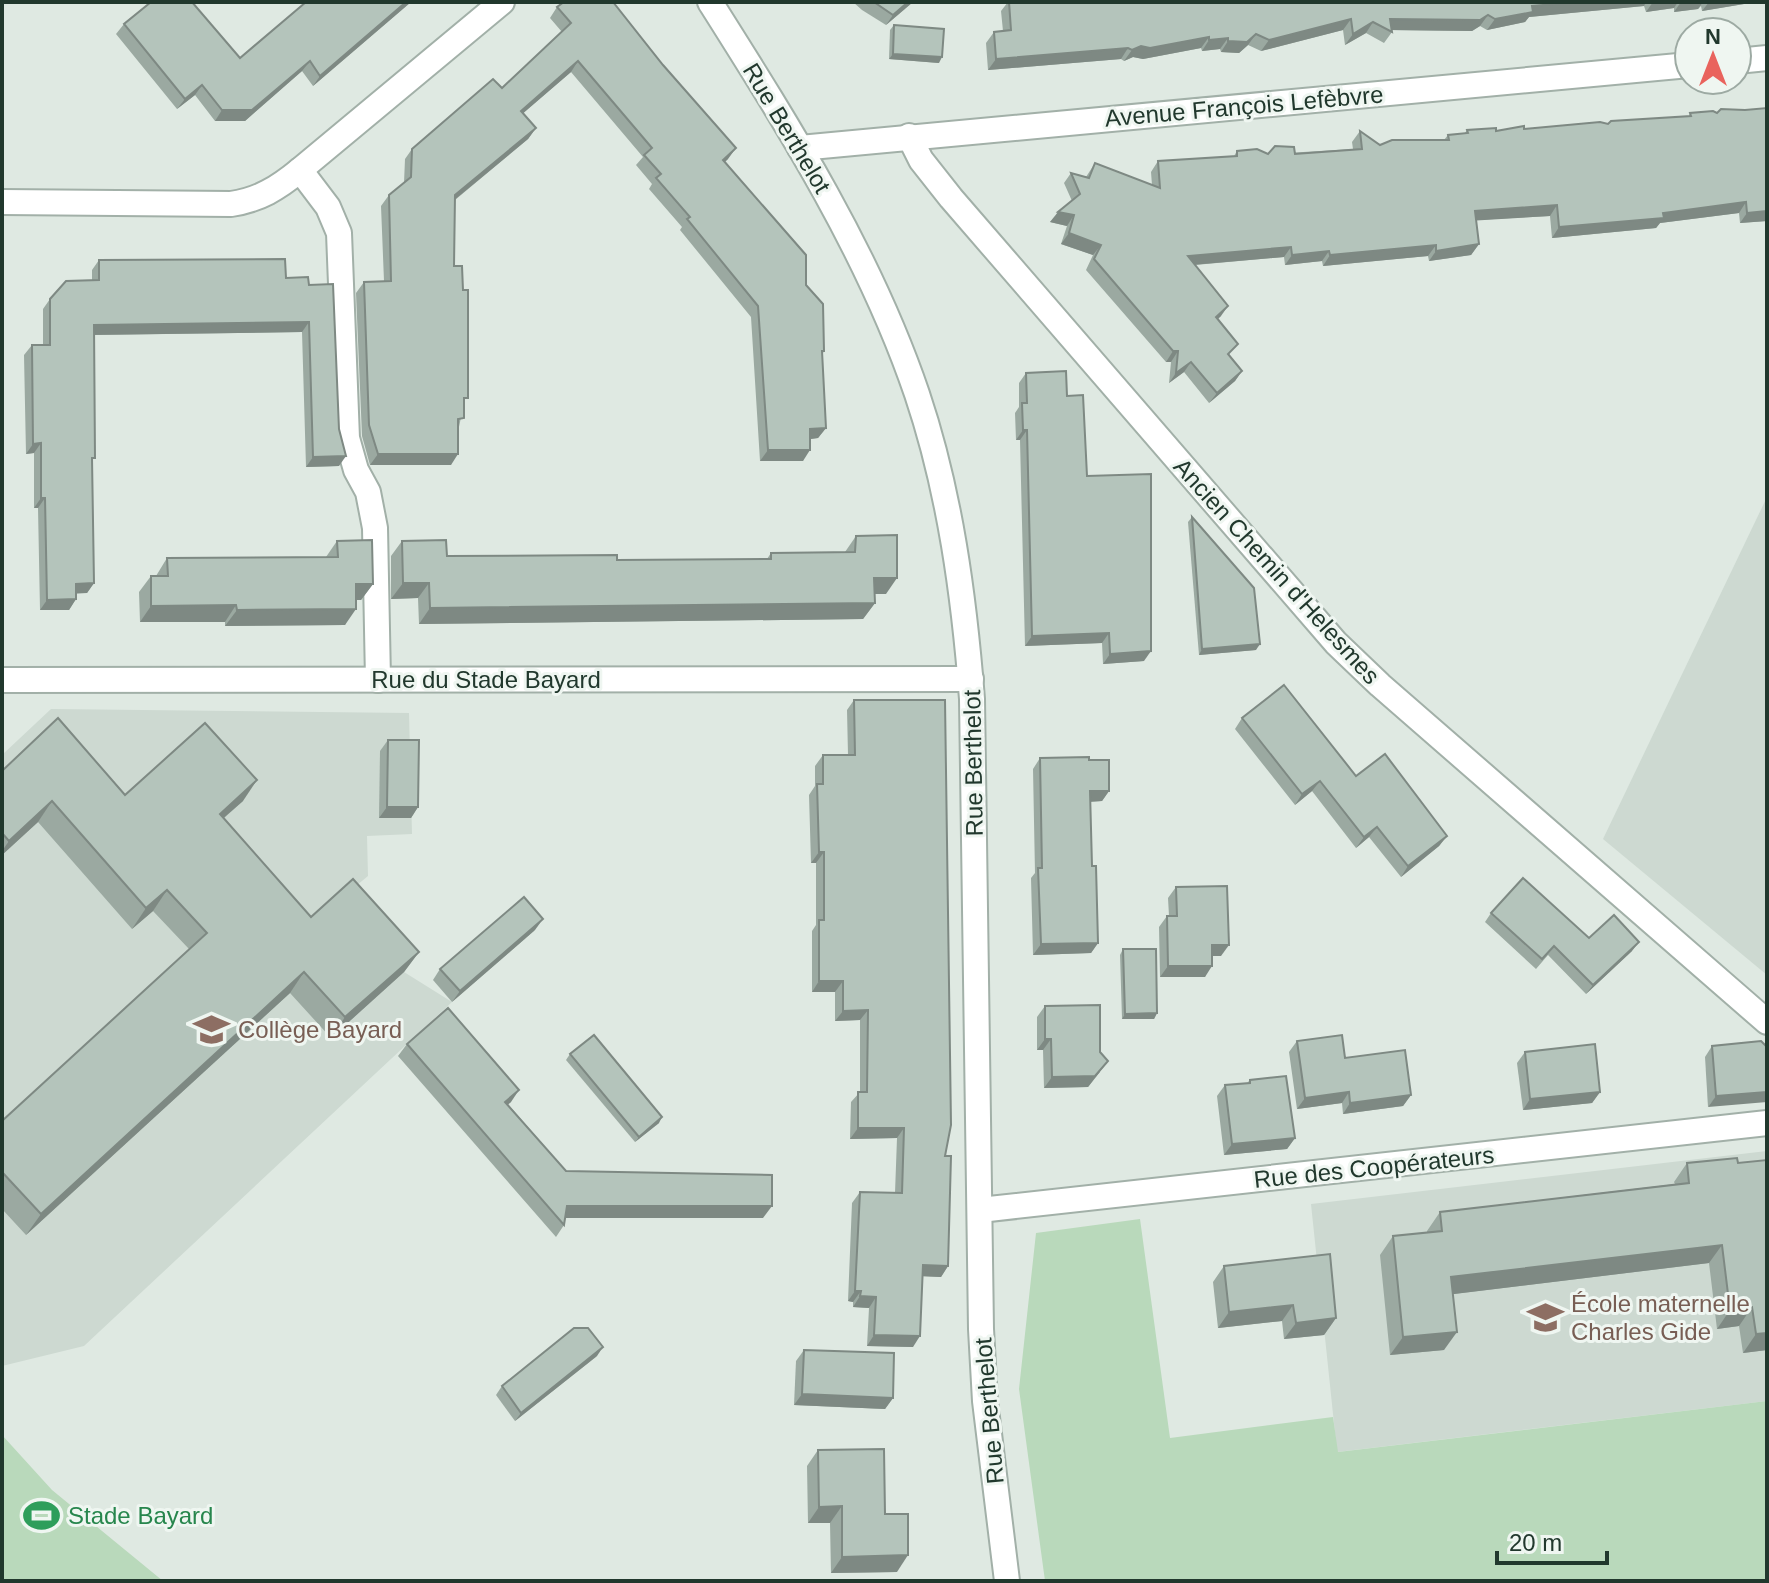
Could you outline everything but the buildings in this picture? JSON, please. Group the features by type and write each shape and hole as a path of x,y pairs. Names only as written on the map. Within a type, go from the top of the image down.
{"street":[{"path":"2,202 231,204 263,196 300,170 502,2"},
{"name":"Rue Berthelot","path":"710,2 800,148 859,255 887,316 917,395 952,537 971,679 985,1401 1007,1581"},
{"name":"Avenue François Lefèbvre","path":"800,148 1673,66"},
{"name":"Ancien Chemin d'Helesmes","path":"909,136 921,160 951,198 1336,643 1380,685 1767,1022"},
{"path":"300,170 328,207 339,233 347,438 356,470 368,492 375,528 378,680"},
{"name":"Rue du Stade Bayard","path":"2,680 971,679"},
{"name":"Rue des Coopérateurs","path":"980,1210 1767,1123"}],"shaded area":[{"path":"1767,497 1767,975 1603,839"},
{"name":"Collège Bayard","path":"51,709 409,713 412,834 367,836 368,876 339,900 404,972 452,1002 84,1346 2,1366 2,755"},
{"name":"École maternelle Charles Gide","path":"1767,1151 1767,1401 1337,1452 1311,1204"}],"green space":[{"path":"1140,1219 1170,1438 1333,1417 1338,1452 1767,1401 1767,1581 1045,1581 1019,1389 1036,1233"},
{"name":"Stade Bayard","path":"2,1435 52,1490 163,1581 2,1581"}],"place":[{"name":"Collège Bayard","path":"212,1029"},
{"name":"École maternelle Charles Gide","path":"1545,1317"},
{"name":"Stade Bayard","path":"42,1515"}]}
